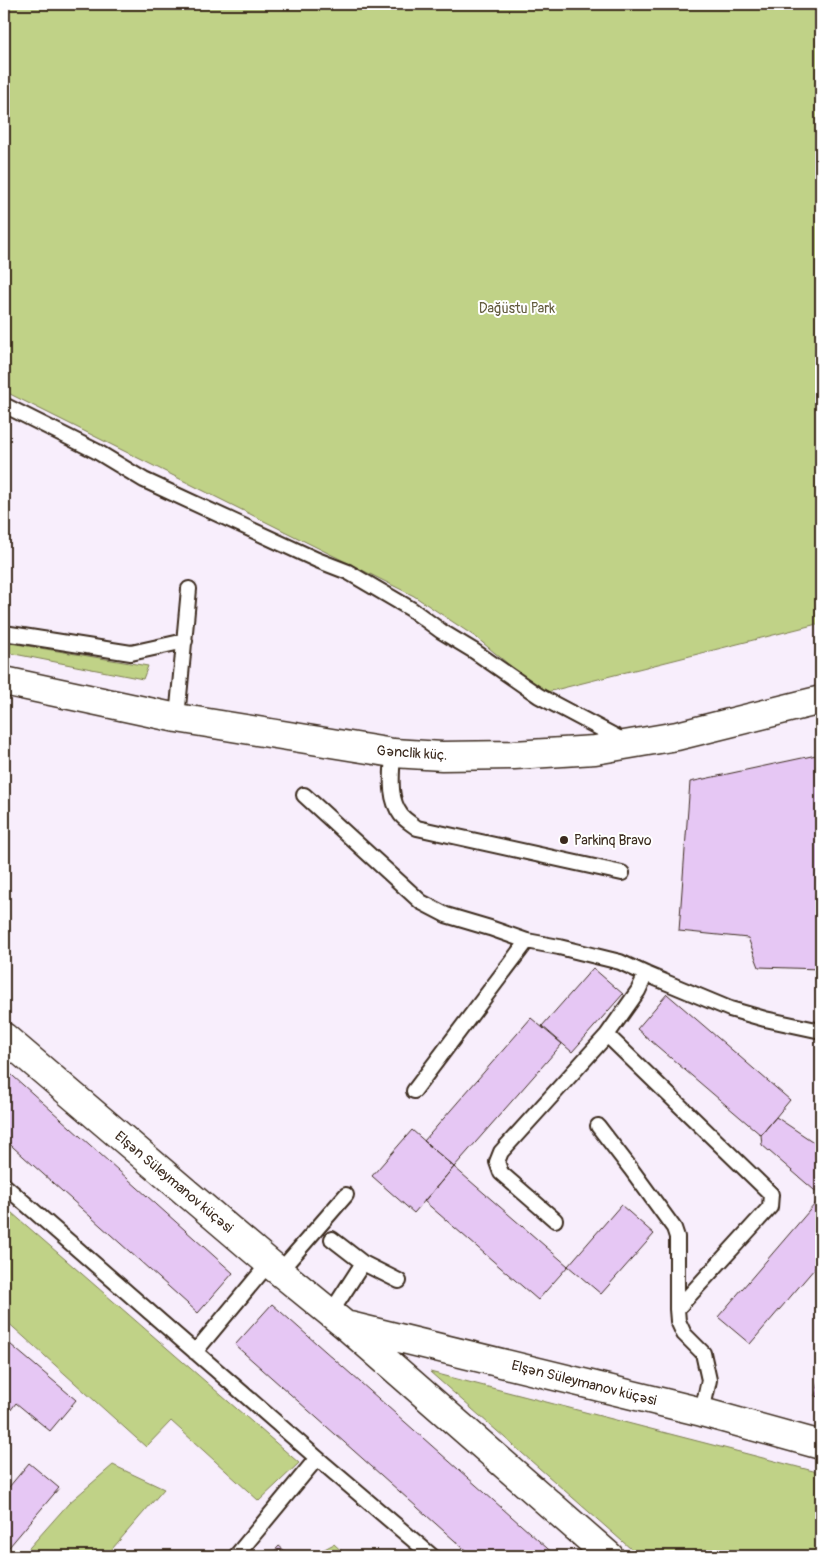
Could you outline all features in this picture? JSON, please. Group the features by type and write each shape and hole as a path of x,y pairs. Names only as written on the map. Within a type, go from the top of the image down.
{"street":[{"name":"Gənclik küç.","path":"4,681 177,718 393,753 442,756 514,756 595,750 677,736 821,700"},
{"name":"Elşən Süleymanov küçəsi","path":"4,1037 274,1267 338,1319 608,1556"},
{"name":"Elşən Süleymanov küçəsi","path":"338,1319 702,1412 821,1445"}],"lane":[{"path":"4,405 96,451 144,480 317,560 348,572 411,610 539,696 629,744"},
{"path":"177,718 190,589"},
{"path":"4,633 131,653 185,641"},
{"path":"393,753 391,784 395,804 402,816 417,828 622,873"},
{"path":"304,795 422,902 446,915 490,928 526,942 559,947 620,962 730,1009 821,1031"},
{"path":"414,1092 526,942"},
{"path":"555,1220 501,1173 497,1162 501,1152 607,1035 638,991 646,974"},
{"path":"607,1035 771,1194 770,1208 677,1309"},
{"path":"598,1126 674,1228 677,1237 678,1322 684,1334 703,1354 709,1380 702,1412"},
{"path":"4,1185 432,1556"},
{"path":"195,1352 274,1267 346,1195"},
{"path":"332,1239 363,1264 399,1281"},
{"path":"338,1319 363,1264"},
{"path":"236,1556 318,1458"}],"green space":[{"name":"Dağüstu Park","path":"4,4 821,4 821,623 543,693 477,638 414,596 4,391"},
{"path":"4,642 148,666 143,679 4,652"},
{"path":"4,1206 299,1463 259,1501 171,1421 146,1447 4,1319"},
{"path":"430,1372 821,1473 821,1556 639,1556"},
{"path":"113,1465 164,1489 106,1556 22,1556 69,1503"},
{"path":"334,1544 347,1556 311,1556"}],"building":[{"path":"821,754 821,969 759,967 748,938 679,931 690,782"},
{"path":"593,968 623,994 572,1052 542,1026"},
{"path":"667,994 790,1100 761,1135 637,1029"},
{"path":"531,1018 562,1044 454,1167 424,1141"},
{"path":"4,1068 233,1273 198,1313 4,1139"},
{"path":"776,1117 821,1147 821,1196 762,1145 761,1135"},
{"path":"412,1130 454,1167 414,1213 372,1176"},
{"path":"454,1167 568,1266 538,1300 424,1201"},
{"path":"821,1197 821,1261 750,1344 718,1317"},
{"path":"621,1205 654,1234 601,1294 568,1266"},
{"path":"272,1304 556,1556 472,1556 235,1345"},
{"path":"4,1339 76,1400 50,1431 16,1403 4,1419 4,1398 7,1395 4,1393"},
{"path":"821,1370 821,1397 815,1396"},
{"path":"29,1463 59,1488 4,1553 4,1493"},
{"path":"279,1546 291,1556 270,1556"}],"place":[{"name":"Parkinq Bravo","path":"564,840"}]}
